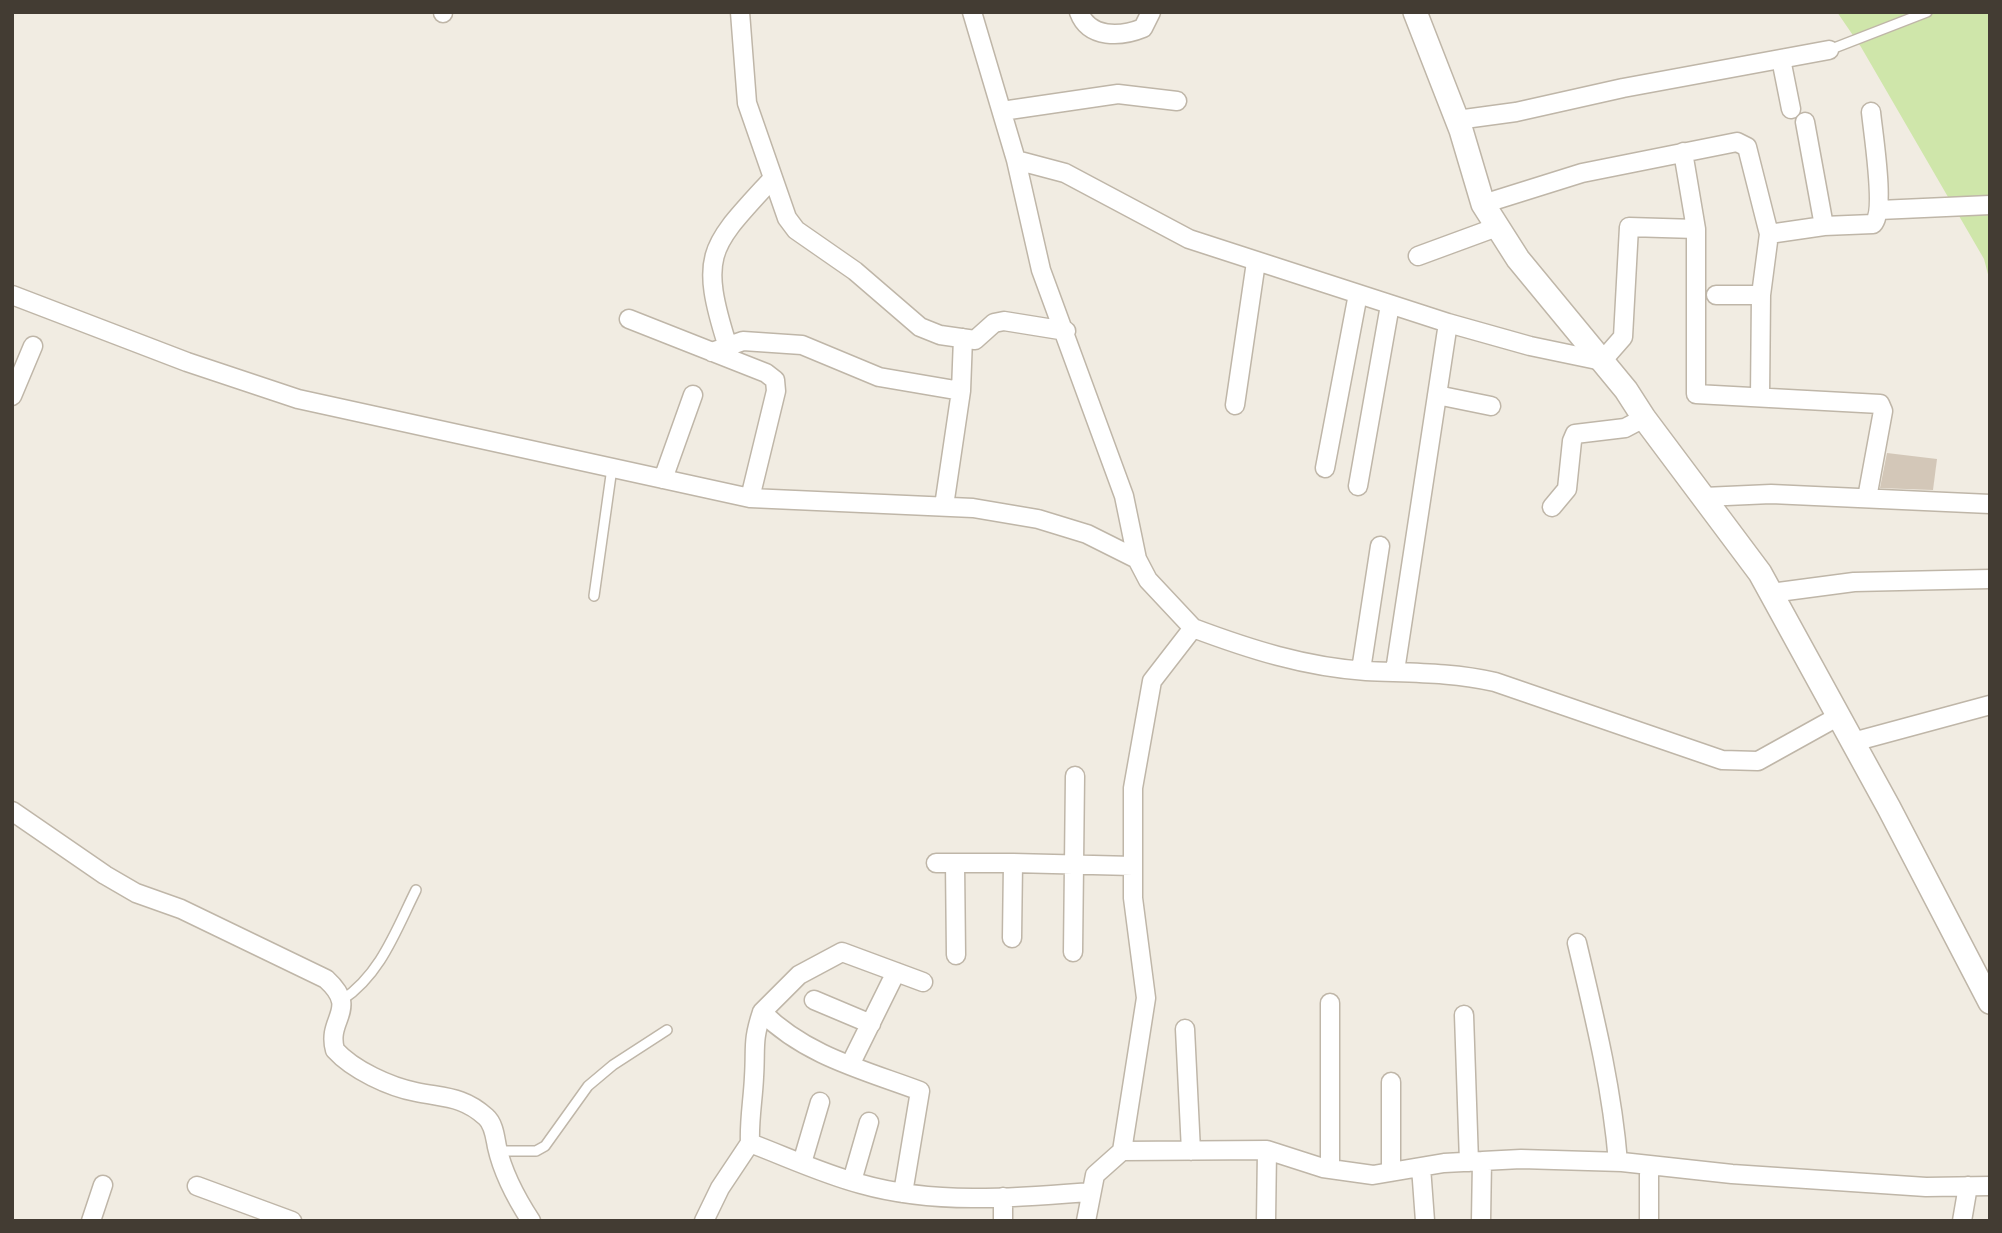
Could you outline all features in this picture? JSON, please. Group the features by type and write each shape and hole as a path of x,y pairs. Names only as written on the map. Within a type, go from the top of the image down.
{"street":[{"path":"740,12 747,103 787,218 796,230 843,261 920,327 940,335 980,338 994,323 1004,321 1066,331"},
{"path":"972,12 1016,160 1041,270 1066,331 1124,496 1137,559 1148,580 1192,628 1258,653 1361,670 1472,677 1495,682 1711,756 1741,762 1768,756 1839,716"},
{"path":"1079,12 1093,30 1113,35 1128,34 1143,28 1151,12"},
{"path":"1415,12 1457,120 1483,204 1518,259 1626,390 1771,593 1990,1002"},
{"path":"1457,120 1829,50"},
{"path":"1781,58 1791,109"},
{"path":"1002,111 1118,94 1177,102"},
{"path":"1769,234 1824,226 1873,224 1879,210 1871,112"},
{"path":"1805,122 1824,226"},
{"path":"1483,204 1582,173 1737,142 1747,147 1769,234 1760,295 1760,397"},
{"path":"1683,152 1696,229 1696,394 1880,404 1883,411 1867,498"},
{"path":"1016,160 1065,173 1189,239 1256,262 1448,323 1530,346 1602,361"},
{"path":"719,348 713,293 715,251 725,231 772,178"},
{"path":"1879,210 1990,205"},
{"path":"1418,257 1497,227"},
{"path":"1602,361 1623,337 1629,227 1696,229"},
{"path":"1235,405 1256,262"},
{"path":"12,295 187,362 298,399 750,498 944,506 1038,519 1087,534 1137,559"},
{"path":"1325,468 1358,295"},
{"path":"1716,295 1760,295"},
{"path":"1358,486 1391,305"},
{"path":"629,320 719,348 775,380 776,391 750,498"},
{"path":"1395,671 1448,323"},
{"path":"944,506 961,391 963,338"},
{"path":"719,348 743,341 802,345 879,377 961,391"},
{"path":"12,396 33,346"},
{"path":"663,479 693,395"},
{"path":"1437,395 1491,406"},
{"path":"1552,507 1567,489 1572,441 1576,435 1625,428 1644,418"},
{"path":"1704,497 1771,494 1990,504"},
{"path":"1361,670 1380,546"},
{"path":"1771,593 1854,582 1990,579"},
{"path":"1086,1221 1095,1175 1122,1151 1146,998 1133,898 1133,788 1152,681 1192,628"},
{"path":"1853,742 1990,705"},
{"path":"1073,952 1075,776"},
{"path":"12,811 105,876 136,893 181,909 326,979 338,990 342,1000 333,1044 341,1056 368,1074 416,1092 438,1093 468,1104 489,1119 515,1196 531,1221"},
{"path":"936,863 1133,866"},
{"path":"956,863 956,955"},
{"path":"1013,863 1013,938"},
{"path":"1577,943 1606,1072 1618,1162"},
{"path":"704,1221 720,1188 750,1143 753,1040 762,1012 799,975 842,952 923,982"},
{"path":"850,1065 896,972"},
{"path":"814,1000 871,1024"},
{"path":"1330,1003 1330,1169"},
{"path":"762,1012 793,1037 825,1057 920,1091 903,1193"},
{"path":"1464,1014 1480,1221"},
{"path":"1185,1029 1191,1151"},
{"path":"1391,1083 1391,1172"},
{"path":"802,1163 820,1102"},
{"path":"852,1181 869,1122"},
{"path":"750,1143 852,1181 903,1193 1003,1197 1090,1192"},
{"path":"1122,1151 1267,1150 1330,1169 1373,1175 1476,1161 1618,1162 1926,1187 1990,1186"},
{"path":"1266,1221 1267,1150"},
{"path":"1648,1165 1649,1221"},
{"path":"1421,1167 1425,1221"},
{"path":"91,1221 103,1185"},
{"path":"197,1186 292,1221"},
{"path":"1962,1221 1968,1186"},
{"path":"1003,1197 1003,1221"}],"lane":[{"path":"1829,50 1927,12"},
{"path":"594,596 612,468"},
{"path":"342,1000 363,986 373,972 416,890"},
{"path":"498,1151 536,1151 545,1146 589,1086 614,1065 667,1030"}],"green space":[{"path":"1837,12 1990,12 1990,282 1984,259 1861,47"}],"building":[{"path":"1887,453 1937,459 1933,490 1880,488"}]}
